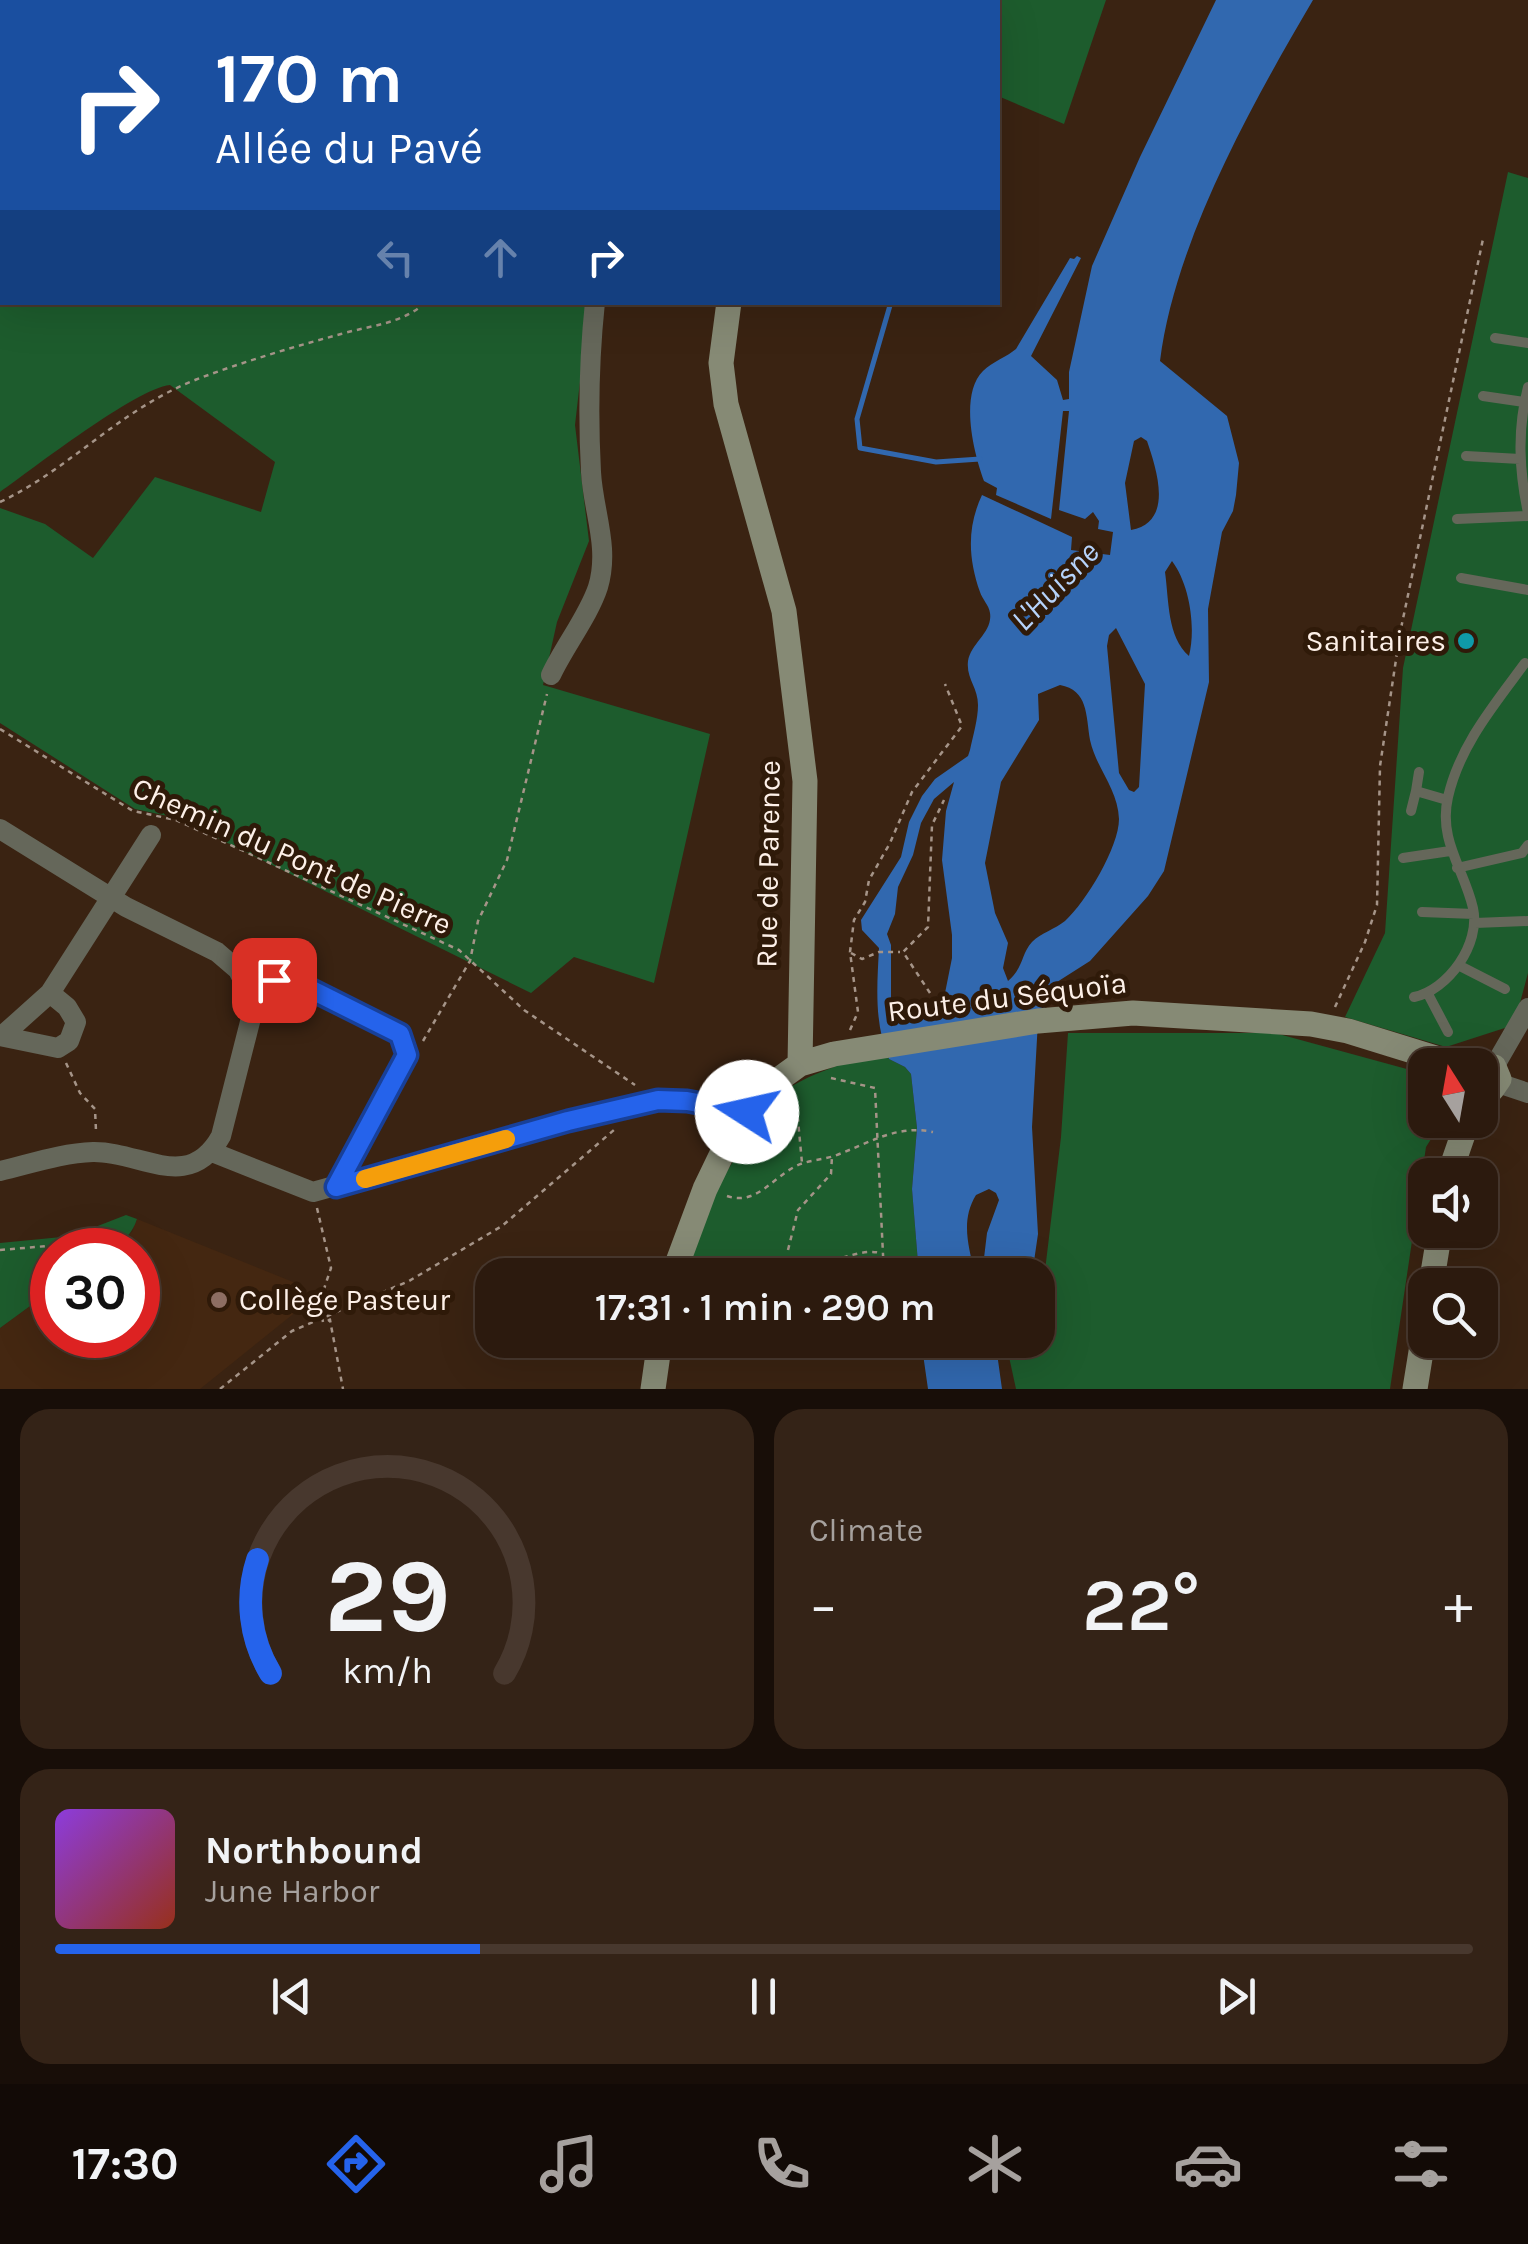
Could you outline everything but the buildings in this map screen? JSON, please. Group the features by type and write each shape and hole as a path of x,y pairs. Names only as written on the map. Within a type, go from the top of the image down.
{"street":[{"path":"551,675 598,590 603,562 591,477 590,359 595,305"},
{"name":"Rue de Parence","path":"729,305 720,363 726,404 784,611 806,780 824,1054"},
{"path":"0,828 110,897 217,952 238,970 247,988 252,1014 221,1136 212,1152 187,1167 167,1167 96,1152 0,1171"},
{"path":"1,1036 50,993 150,835"},
{"path":"247,988 274,980 291,980 400,1034 407,1055 336,1187"},
{"path":"1,1036 58,1048 69,1041 76,1022 50,993"},
{"path":"1498,1059 1528,1008"},
{"name":"Route du Séquoïa","path":"824,1054 1061,1018 1132,1013 1326,1027 1408,1051"},
{"path":"679,1258 705,1189 732,1133 771,1085 824,1054"},
{"path":"1498,1080 1528,1094"},
{"path":"212,1152 313,1192 658,1100 747,1112"},
{"path":"652,1389 657,1358"},
{"path":"1416,1389 1420,1358"}],"lane":[{"path":"1494,338 1528,343"},
{"path":"1458,520 1528,515 1522,466 1528,387"},
{"path":"1483,396 1524,402"},
{"path":"1466,456 1522,466"},
{"path":"1461,578 1528,590"},
{"path":"1414,997 1428,994 1458,966 1474,918 1450,851 1445,825 1447,800 1460,758 1524,663"},
{"path":"1411,810 1419,772"},
{"path":"1416,792 1447,800"},
{"path":"1456,868 1522,853 1528,845"},
{"path":"1403,858 1450,851"},
{"path":"1422,912 1528,920"},
{"path":"1458,966 1505,988"},
{"path":"1428,994 1448,1032"}],"path":[{"path":"1326,1027 1366,942 1377,905 1380,766 1398,652 1483,239"},
{"path":"0,502 24,490 136,408 165,394 196,380 344,333 392,322 415,313 423,305"},
{"path":"407,1055 428,1036 470,961 478,921 507,860 551,675"},
{"path":"882,1258 877,1177 880,1137 874,1088 824,1076 824,1054 858,1012 850,952 854,920 865,902 868,880 890,843 912,792 962,726 945,684"},
{"name":"Chemin du Pont de Pierre","path":"0,729 132,811 176,820 459,950 524,1010 658,1100"},
{"path":"850,952 862,959 879,952 903,952 928,927 932,824 944,800"},
{"path":"903,952 930,993"},
{"path":"58,1048 80,1093 95,1108 96,1152"},
{"path":"771,1085 791,1105 798,1120 802,1163"},
{"path":"220,1389 292,1331 409,1281 502,1226 619,1125"},
{"path":"705,1189 740,1200 757,1194 802,1163 913,1128 932,1132"},
{"path":"788,1250 798,1210 831,1174 832,1156"},
{"path":"313,1192 331,1268 324,1289 343,1389"},
{"path":"0,1250 30,1247"},
{"path":"843,1258 867,1250 882,1254"},
{"path":"322,1316 323,1322 330,1320"}],"shaded area":[{"name":"Collège Pasteur","path":"137,1219 159,1228 134,1228"},
{"name":"Collège Pasteur","path":"160,1228 303,1286 297,1311 200,1389 0,1389 0,1328 30,1306 30,1358 160,1358"}],"green space":[{"path":"1000,0 1106,0 1064,124 1000,97"},
{"path":"1508,172 1528,178 1528,973 1514,1025 1446,1047 1345,1017 1385,933 1403,668"},
{"path":"0,305 589,305 575,425 589,541 557,622 543,685 710,734 654,983 574,957 531,993 177,818 135,809 0,723 0,508 45,524 93,558 155,477 261,512 275,462 170,385 110,414 0,492"},
{"path":"1068,1033 1275,1033 1408,1069 1408,1138 1432,1138 1424,1158 1408,1158 1411,1248 1390,1389 1016,1389 1009,1358 1055,1358 1055,1258 1047,1258"},
{"path":"885,1050 889,1059 911,1074 917,1128 912,1189 918,1258 689,1258 713,1194 769,1103 809,1077"},
{"path":"126,1215 137,1219 132,1228 93,1228"},
{"path":"30,1240 30,1306 0,1328 0,1243"}],"water":[{"name":"L'Huisne","path":"1216,0 1313,0 1265,83 1199,221 1168,315 1160,361 1227,416 1239,463 1233,511 1222,532 1208,609 1209,682 1164,871 1148,896 1090,961 1057,982 1038,1021 1032,1127 1038,1234 1034,1258 984,1258 987,1233 999,1200 989,1189 976,1195 968,1215 972,1258 918,1258 912,1189 917,1128 911,1074 889,1059 884,1045 878,1005 879,948 862,930 861,920 901,857 909,822 922,796 935,779 968,756 970,750 978,705 968,661 990,620 971,555 974,519 982,495 1072,537 1071,550 1110,555 1113,532 1098,529 1099,521 1093,512 1085,519 1059,510 1069,411 1063,411 1051,519 996,495 997,488 984,481 973,441 970,409 976,382 983,371 1016,349 1070,258 1077,256 1081,258 1031,356 1057,380 1063,400 1069,399 1069,372 1092,266","holes":["1141,437 1147,441 1154,465 1158,505 1145,525 1131,530 1125,483 1134,441","1172,561 1187,594 1191,620 1189,656 1177,639 1169,606 1165,572","1116,628 1145,684 1139,787 1134,792 1119,773 1107,646 1109,635","1060,685 1081,698 1093,750 1118,808 1118,831 1100,873 1082,901 1065,921 1032,942 1008,981 1003,968 1008,943 995,913 985,863 1001,782 1039,720 1038,694","954,782 946,811 942,860 952,958 945,993 935,998 933,1009 904,1021 896,1017 891,1005 891,945 887,934 895,914 898,887 934,799"]},
{"path":"924,1358 998,1358 1002,1389 928,1389"}],"waterway":[{"path":"890,305 857,419 860,448 936,462 980,459"}],"slow traffic":[{"path":"365,1179 506,1139"}],"place":[{"name":"Sanitaires","path":"1466,641"},
{"name":"Collège Pasteur","path":"219,1300"}],"route":[{"path":"274,980 291,980 400,1034 407,1055 336,1187 568,1121 658,1100 747,1112"}]}
